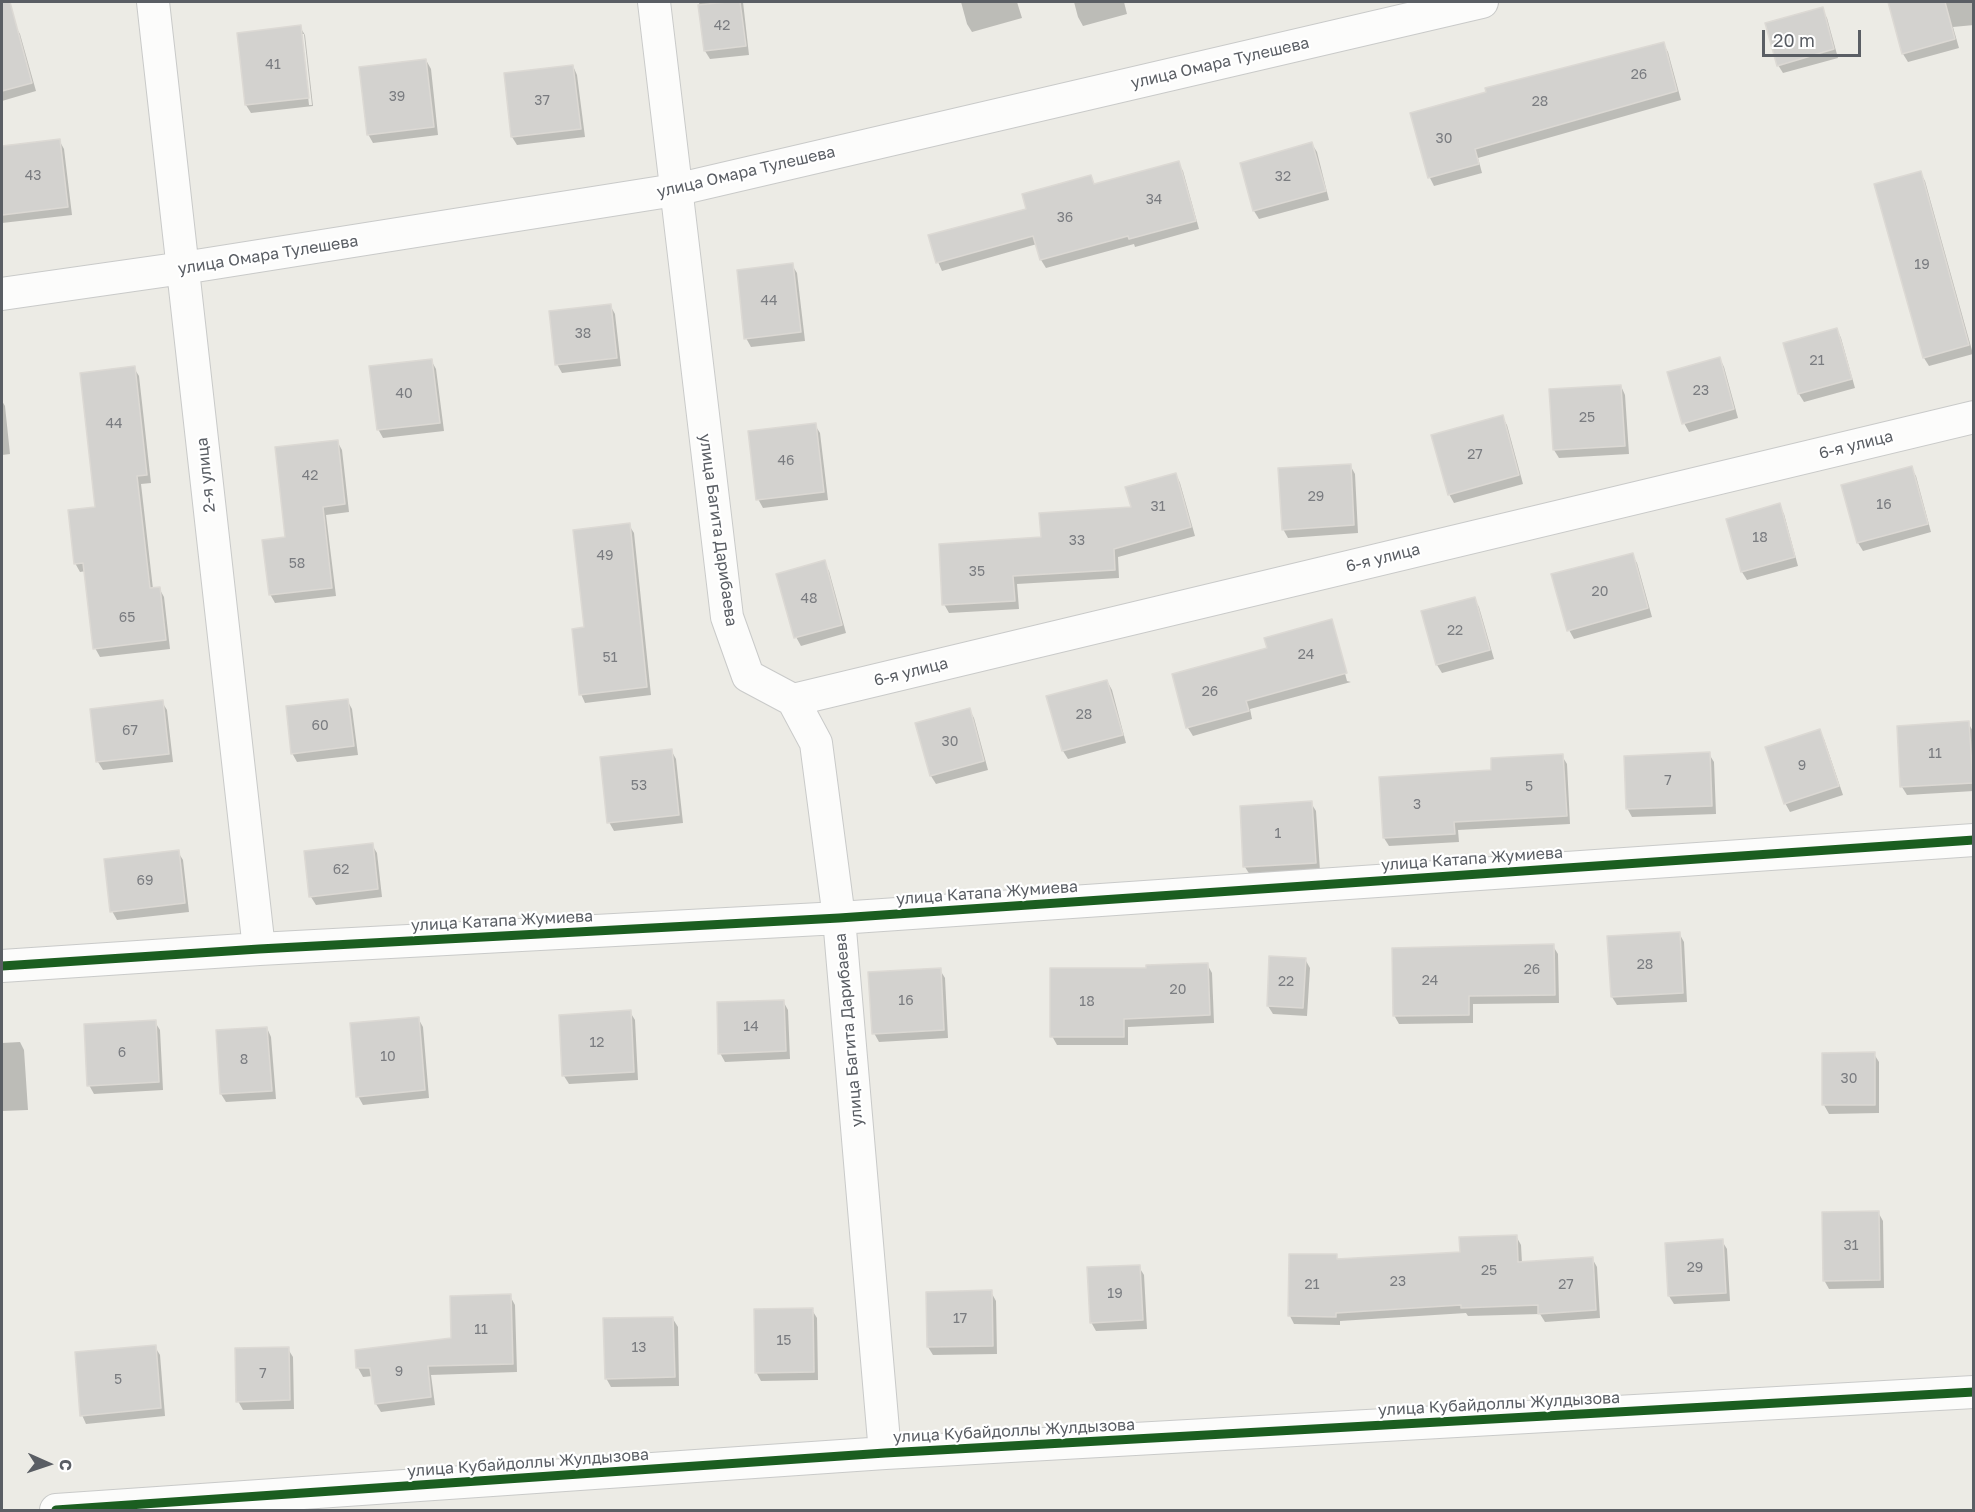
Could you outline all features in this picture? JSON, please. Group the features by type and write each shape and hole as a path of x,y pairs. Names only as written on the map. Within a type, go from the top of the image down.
{"street":[{"name":"2-я улица","path":"153,2 259,949"},
{"name":"улица Багита Дарибаева","path":"654,2 727,617 748,676 793,700 816,743 839,918 885,1453"},
{"name":"улица Омара Тулешева","path":"2,294 183,268 675,190 1482,2"},
{"name":"6-я улица","path":"793,700 1974,417"},
{"name":"улица Катапа Жумиева","path":"2,966 259,949 839,918 1974,840"},
{"name":"улица Кубайдоллы Жулдызова","path":"56,1510 885,1453 1974,1392"}],"building":[{"path":"2,2 10,2 32,83 2,91"},
{"path":"740,2 746,46 704,51 698,5"},
{"path":"1888,2 1945,2 1955,39 1902,54"},
{"path":"1823,7 1834,49 1777,66 1765,23"},
{"path":"301,25 309,98 245,105 237,33"},
{"path":"1664,42 1677,91 1475,149 1479,164 1428,178 1410,113 1486,92 1485,88"},
{"path":"426,59 434,127 367,135 359,67"},
{"path":"573,65 581,129 511,137 504,73"},
{"path":"60,139 68,207 2,215 2,146"},
{"path":"1312,142 1326,191 1253,211 1240,163"},
{"path":"1179,161 1196,221 1129,239 1128,236 1040,260 1033,236 936,263 928,235 1026,209 1022,194 1091,175 1094,184"},
{"path":"1921,171 1969,345 1923,358 1874,184"},
{"path":"793,263 801,332 744,339 737,270"},
{"path":"611,304 617,358 555,365 549,311"},
{"path":"1837,328 1852,379 1798,394 1783,343"},
{"path":"1720,357 1734,409 1682,424 1667,372"},
{"path":"432,359 440,423 377,430 369,366"},
{"path":"135,366 147,475 137,476 150,588 160,587 166,640 93,649 83,563 74,564 68,510 95,507 80,373"},
{"path":"1621,385 1625,446 1553,450 1549,389"},
{"path":"1503,415 1519,475 1448,495 1431,435"},
{"path":"816,423 824,492 756,500 748,431"},
{"path":"338,440 345,504 323,507 332,588 269,595 262,540 285,537 275,447"},
{"path":"1351,464 1354,525 1282,530 1278,468"},
{"path":"1912,466 1928,524 1857,543 1841,485"},
{"path":"1176,473 1191,527 1114,549 1115,570 1013,576 1015,601 942,605 939,544 1041,537 1039,513 1131,507 1125,487"},
{"path":"1780,503 1795,557 1741,572 1726,519"},
{"path":"630,523 647,687 579,695 572,629 584,627 573,530"},
{"path":"1633,553 1648,608 1567,631 1551,574"},
{"path":"825,560 842,625 794,638 776,574"},
{"path":"1475,597 1490,650 1436,665 1421,611"},
{"path":"1332,619 1347,673 1246,701 1249,711 1186,728 1172,674 1267,648 1264,638"},
{"path":"1107,680 1123,735 1062,751 1046,696"},
{"path":"348,699 354,746 291,754 286,706"},
{"path":"163,700 169,754 96,762 90,709"},
{"path":"970,708 984,761 930,776 915,723"},
{"path":"1969,721 1973,783 1900,787 1897,726"},
{"path":"1820,729 1839,786 1784,804 1765,747"},
{"path":"672,749 679,815 607,823 600,757"},
{"path":"1710,752 1712,806 1626,809 1624,756"},
{"path":"1563,754 1567,816 1454,822 1455,834 1383,838 1379,777 1491,770 1491,758"},
{"path":"1312,801 1316,863 1243,867 1240,806"},
{"path":"373,843 378,889 309,897 304,851"},
{"path":"179,850 185,903 110,912 104,859"},
{"path":"1680,932 1683,993 1611,997 1607,936"},
{"path":"1554,944 1555,995 1469,996 1469,1015 1393,1016 1392,948"},
{"path":"1269,956 1306,958 1303,1008 1267,1006"},
{"path":"1208,963 1210,1015 1124,1019 1124,1037 1050,1037 1050,968 1146,968 1146,965"},
{"path":"941,968 944,1030 872,1034 868,972"},
{"path":"784,1000 786,1051 718,1054 717,1002"},
{"path":"631,1010 634,1072 562,1076 559,1015"},
{"path":"419,1017 425,1090 356,1097 350,1023"},
{"path":"156,1020 159,1082 87,1086 84,1024"},
{"path":"267,1027 272,1091 220,1094 216,1030"},
{"path":"1875,1052 1875,1105 1822,1105 1822,1053"},
{"path":"1879,1211 1880,1280 1823,1281 1822,1212"},
{"path":"1517,1235 1518,1262 1593,1257 1596,1310 1538,1314 1538,1305 1461,1308 1461,1305 1336,1313 1336,1317 1288,1316 1289,1254 1337,1254 1337,1259 1460,1252 1459,1237"},
{"path":"1723,1239 1726,1293 1668,1296 1665,1243"},
{"path":"1140,1265 1143,1320 1090,1323 1087,1267"},
{"path":"992,1290 993,1346 927,1347 926,1292"},
{"path":"511,1294 513,1364 428,1366 431,1397 375,1404 370,1368 356,1368 355,1350 451,1338 450,1296"},
{"path":"813,1308 814,1372 755,1373 754,1309"},
{"path":"673,1317 675,1377 605,1379 603,1318"},
{"path":"156,1345 161,1408 80,1416 75,1352"},
{"path":"289,1347 290,1400 236,1402 235,1348"}],"cycle path":[{"path":"2,966 259,949 839,918 1974,840"},
{"path":"56,1510 885,1453 1974,1392"}]}
